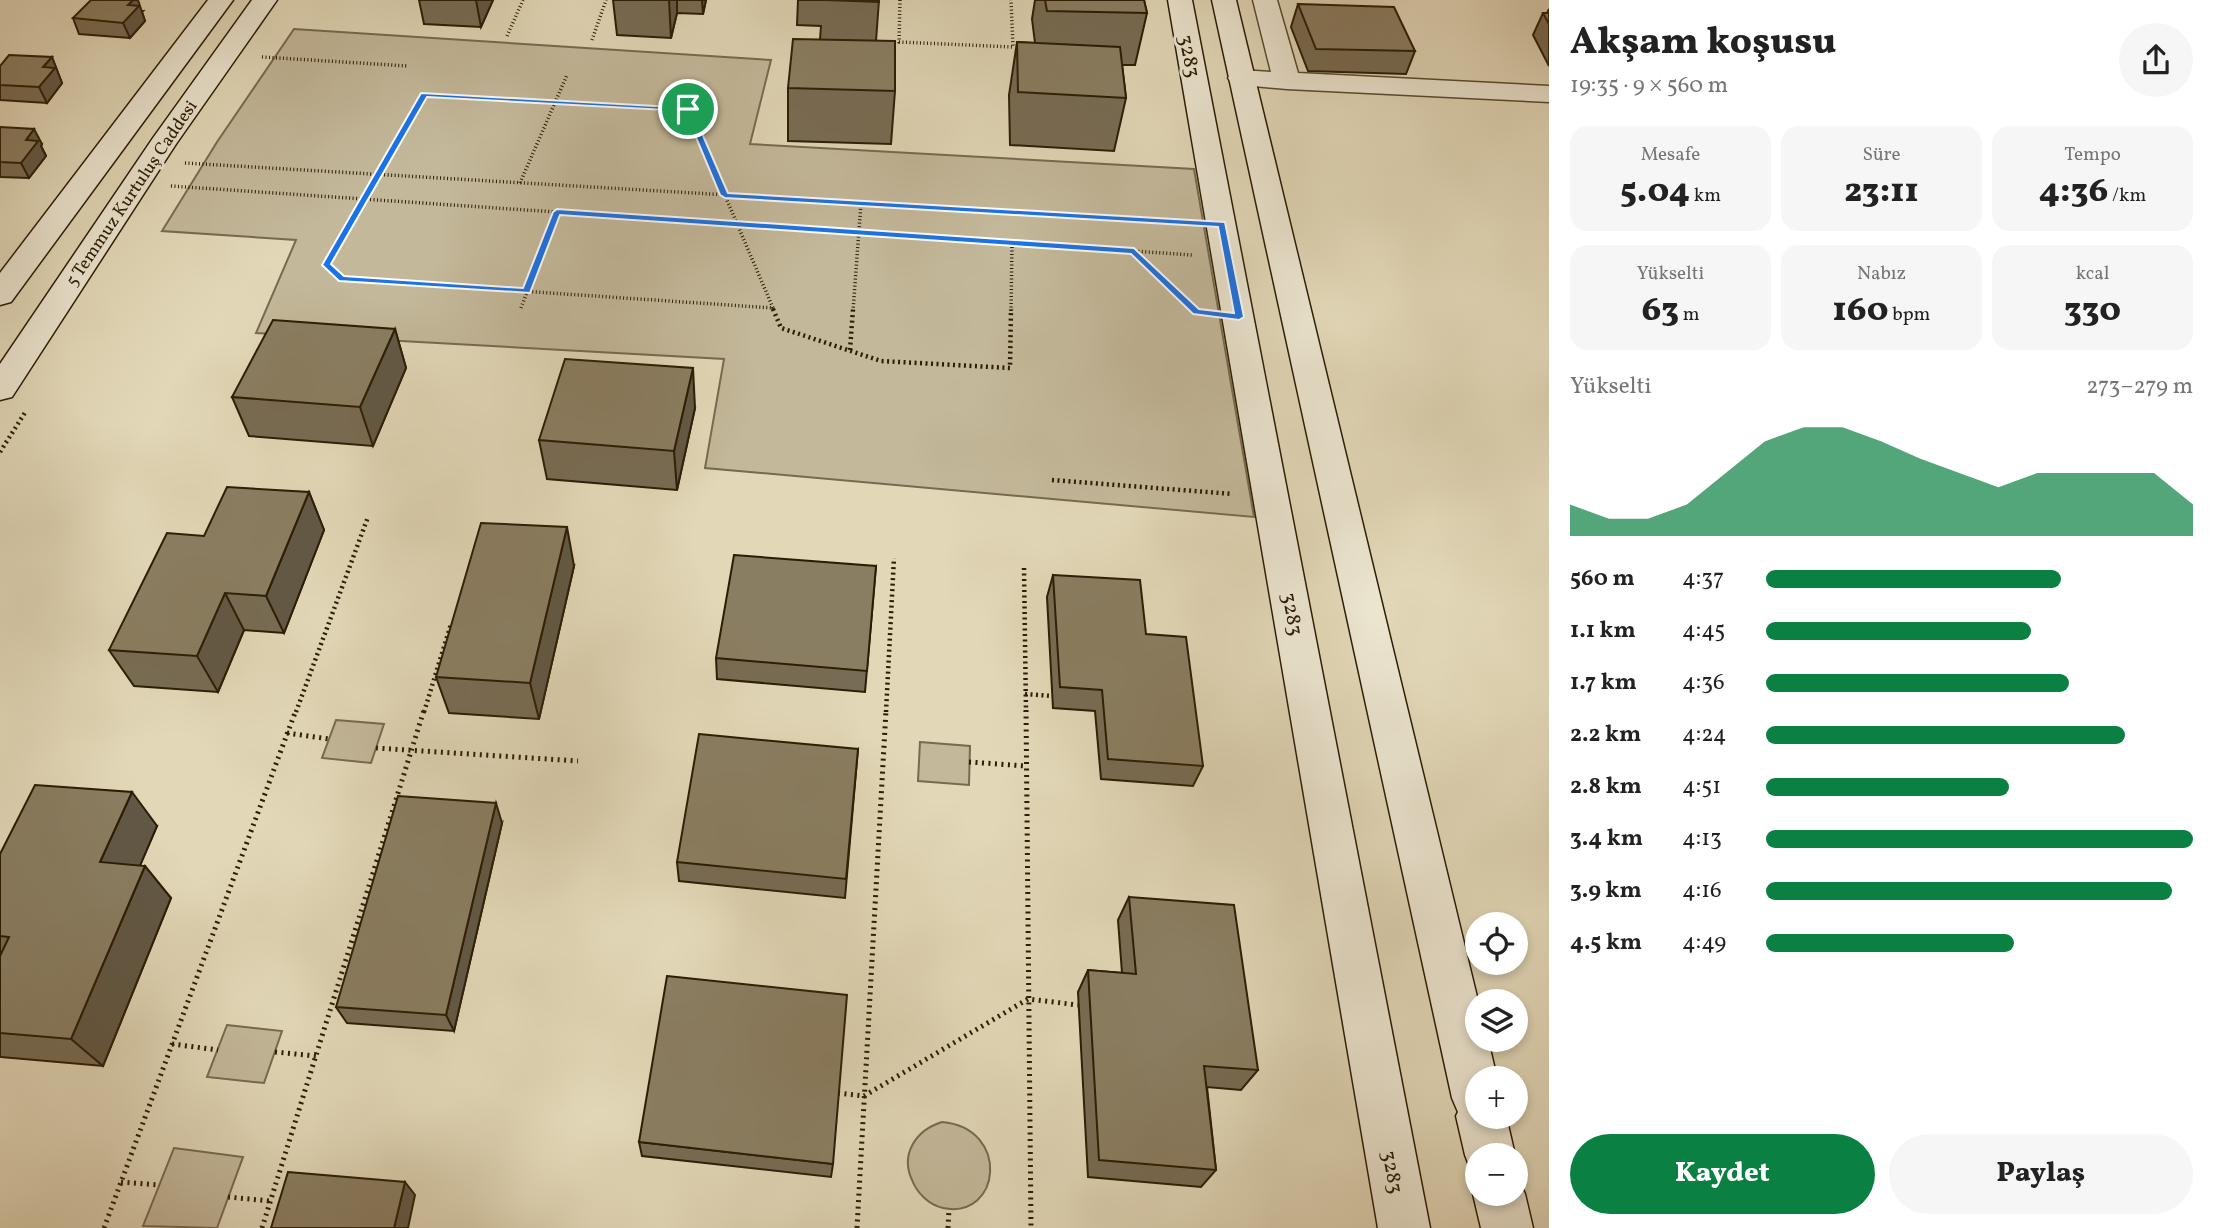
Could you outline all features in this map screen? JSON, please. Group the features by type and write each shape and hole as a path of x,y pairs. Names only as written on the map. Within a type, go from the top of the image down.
{"street":[{"name":"5 Temmuz Kurtuluş Caddesi","path":"0,295 221,0"},
{"name":"5 Temmuz Kurtuluş Caddesi","path":"0,389 140,177 265,0"},
{"name":"3283","path":"1180,0 1404,1228"},
{"path":"1224,0 1470,1066"},
{"path":"1265,0 1287,80"},
{"path":"1241,78 1549,94"},
{"path":"1502,1206 1507,1228"}],"path":[{"path":"508,36 523,0"},
{"path":"592,40 606,0"},
{"path":"900,0 899,42 1013,47 1011,0"},
{"path":"254,57 408,66"},
{"path":"520,183 567,75"},
{"path":"773,308 342,279 327,265 424,94 688,109 725,195 737,224 773,308 781,327 881,360 1010,368 1012,243"},
{"path":"184,163 861,203 1225,241"},
{"path":"170,186 1134,251 1225,241"},
{"path":"850,350 861,203"},
{"path":"521,308 557,212"},
{"path":"1134,251 1196,312 1239,317"},
{"path":"1052,480 1236,494 1234,482"},
{"path":"104,1228 368,516"},
{"path":"857,1228 894,558"},
{"path":"1024,568 1031,1228"},
{"path":"262,1228 453,618"},
{"path":"1025,694 1052,696"},
{"path":"287,733 329,739"},
{"path":"376,748 578,761"},
{"path":"969,762 1026,766"},
{"path":"838,1093 864,1096 1028,999 1078,1005"},
{"path":"172,1044 218,1050"},
{"path":"275,1052 316,1056"},
{"path":"121,1182 160,1185"},
{"path":"228,1197 270,1200"},
{"path":"948,1228 949,1209"}],"shaded area":[{"path":"294,29 771,60 750,144 1194,169 1254,517 705,468 724,359 256,333 296,240 162,231 217,142"},
{"path":"336,720 384,724 371,763 322,758"},
{"path":"920,742 970,746 969,785 918,781"},
{"path":"227,1025 282,1031 264,1083 207,1077"},
{"path":"942,1122 964,1128 979,1140 988,1155 990,1172 986,1188 977,1200 962,1208 943,1208 928,1201 917,1189 909,1170 909,1152 913,1144 925,1131"},
{"path":"174,1148 243,1157 217,1228 143,1226"}],"building":[{"path":"91,0 133,0 128,5 139,6 123,23 73,18"},
{"path":"826,0 879,0 879,2"},
{"path":"1045,0 1144,0 1147,13 1047,11"},
{"path":"1298,4 1394,7 1415,51 1316,49"},
{"path":"1543,13 1549,13 1549,24"},
{"path":"793,39 895,41 895,91 788,88"},
{"path":"1017,42 1120,47 1126,98 1018,92"},
{"path":"9,55 52,57 43,67 55,68 39,87 0,85 0,66"},
{"path":"0,127 34,129 26,140 38,141 21,163 0,162"},
{"path":"273,320 395,329 360,407 232,397"},
{"path":"565,359 693,368 674,451 539,440"},
{"path":"227,487 309,492 266,596 225,593 197,656 109,650 167,533 204,536"},
{"path":"481,523 567,527 530,683 436,677"},
{"path":"734,555 876,566 867,671 716,658"},
{"path":"1053,575 1140,580 1146,634 1186,637 1203,766 1108,759 1102,690 1060,687"},
{"path":"699,734 858,749 846,879 677,862"},
{"path":"35,785 132,792 100,862 145,866 71,1039 0,1033 0,956 9,937 0,936 0,854"},
{"path":"398,796 496,803 446,1015 336,1007"},
{"path":"1129,897 1234,905 1258,1070 1204,1066 1216,1170 1099,1160 1088,970 1136,974"},
{"path":"667,976 847,995 833,1164 639,1142"},
{"path":"288,1172 405,1182 394,1228 271,1228"}],"route":[{"path":"424,94 688,109 725,195 1222,224 1239,317 1196,312 1134,251 557,212 527,291 342,279 327,265 424,94"}]}
